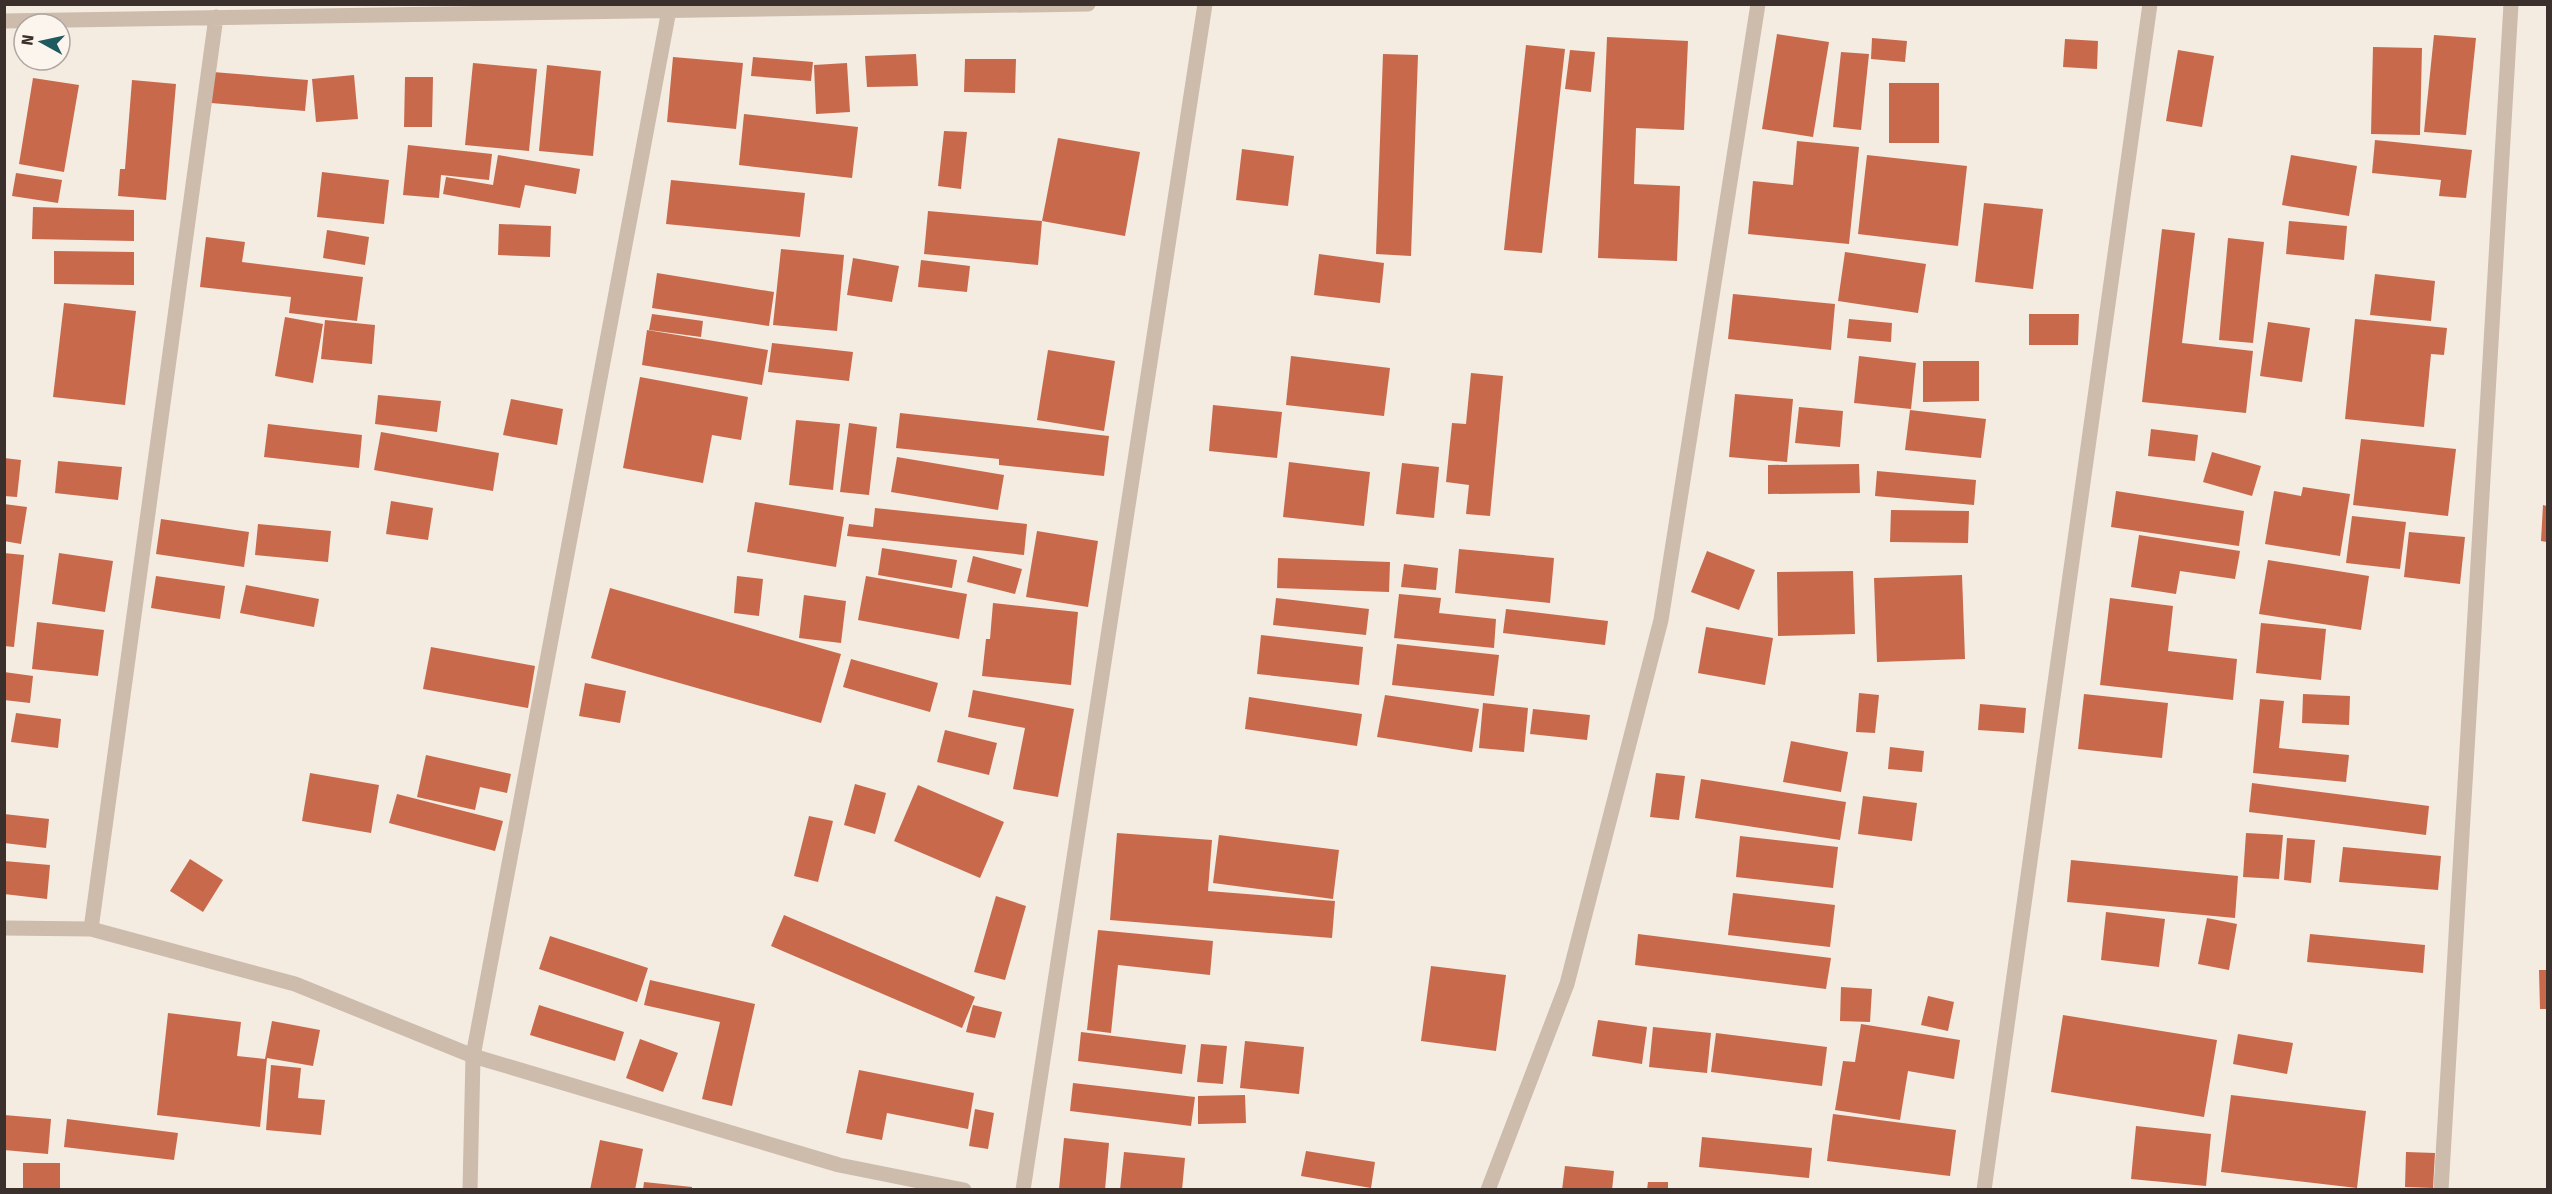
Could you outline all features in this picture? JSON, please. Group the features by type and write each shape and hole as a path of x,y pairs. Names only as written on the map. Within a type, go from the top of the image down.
{"street":[{"path":"4,21 1088,4"},
{"path":"1023,1190 1205,4"},
{"path":"1488,1190 1567,984 1661,620 1758,4"},
{"path":"1984,1190 2150,4"},
{"path":"2441,1190 2511,4"},
{"path":"470,1190 473,1056 669,10"},
{"path":"91,929 216,17"},
{"path":"4,928 91,929 295,984 473,1056 838,1165 964,1190"}],"building":[{"path":"1777,34 1829,42 1813,137 1762,129"},
{"path":"2434,35 2476,38 2466,135 2424,132"},
{"path":"1607,37 1688,41 1684,130 1636,128 1634,184 1680,186 1677,261 1598,258"},
{"path":"1872,38 1907,41 1905,62 1871,59"},
{"path":"2065,39 2098,41 2097,69 2063,67"},
{"path":"1526,45 1565,49 1542,253 1504,250"},
{"path":"2373,47 2422,48 2420,135 2371,134"},
{"path":"1570,50 1595,52 1591,92 1565,89"},
{"path":"2178,50 2214,56 2202,127 2166,121"},
{"path":"1841,52 1869,54 1861,130 1833,127"},
{"path":"916,54 918,86 867,87 865,56"},
{"path":"1383,54 1418,55 1411,256 1376,254"},
{"path":"673,57 743,63 736,129 667,122"},
{"path":"753,57 813,62 811,81 751,76"},
{"path":"965,59 1016,59 1015,93 964,92"},
{"path":"473,63 537,69 529,151 465,145"},
{"path":"847,63 850,112 816,114 814,65"},
{"path":"547,65 601,71 593,156 539,151"},
{"path":"213,72 308,80 305,111 211,103"},
{"path":"354,75 358,119 316,122 312,79"},
{"path":"405,77 433,77 432,127 404,127"},
{"path":"33,78 79,85 64,172 19,164"},
{"path":"132,80 176,84 166,200 118,196 120,169 125,169"},
{"path":"1889,83 1939,83 1939,143 1889,143"},
{"path":"744,114 858,127 852,178 739,165"},
{"path":"944,131 967,132 961,189 938,186"},
{"path":"1058,138 1140,152 1125,236 1042,221"},
{"path":"2375,140 2472,150 2466,198 2439,196 2441,180 2372,173"},
{"path":"1797,141 1859,147 1849,244 1748,234 1753,181 1793,185"},
{"path":"408,145 492,154 489,180 441,175 439,198 403,195"},
{"path":"1242,149 1294,156 1288,206 1236,200"},
{"path":"498,155 580,169 576,194 525,185 520,208 443,194 446,177 493,185"},
{"path":"1867,155 1967,166 1958,246 1858,234"},
{"path":"2291,155 2357,166 2349,216 2282,205"},
{"path":"322,172 389,180 384,224 317,217"},
{"path":"16,173 62,180 58,203 12,196"},
{"path":"671,180 805,193 800,237 666,224"},
{"path":"1984,203 2043,209 2033,289 1975,282"},
{"path":"33,207 134,210 134,241 32,239"},
{"path":"928,211 1042,221 1038,265 924,254"},
{"path":"2289,221 2347,226 2344,260 2286,254"},
{"path":"499,224 551,226 550,257 498,255"},
{"path":"2162,229 2195,233 2182,343 2253,351 2246,413 2142,402"},
{"path":"327,230 369,237 365,265 323,258"},
{"path":"206,237 245,242 242,262 363,277 357,321 289,313 291,297 200,287"},
{"path":"2228,238 2264,242 2253,343 2219,340"},
{"path":"781,249 844,255 837,331 773,325"},
{"path":"54,251 134,252 134,285 54,284"},
{"path":"1845,252 1926,264 1918,313 1838,301"},
{"path":"1319,254 1384,263 1380,303 1314,295"},
{"path":"853,258 899,266 892,302 847,295"},
{"path":"921,260 970,266 967,292 918,287"},
{"path":"657,273 774,292 769,326 652,308"},
{"path":"2375,274 2435,281 2431,321 2370,315"},
{"path":"1733,294 1835,304 1831,350 1728,339"},
{"path":"64,303 136,311 125,405 53,397"},
{"path":"652,314 703,321 701,337 649,330"},
{"path":"2029,314 2079,314 2078,345 2029,345"},
{"path":"285,317 323,324 313,383 275,376"},
{"path":"1849,319 1892,323 1891,342 1847,338"},
{"path":"2355,319 2447,328 2444,355 2431,354 2424,427 2345,419"},
{"path":"325,320 375,325 372,364 321,359"},
{"path":"2268,322 2310,328 2302,382 2260,376"},
{"path":"647,330 768,350 762,385 642,365"},
{"path":"772,343 853,352 849,381 768,372"},
{"path":"1048,350 1115,361 1104,431 1037,420"},
{"path":"1291,356 1390,368 1384,416 1286,405"},
{"path":"1859,356 1916,363 1911,409 1854,403"},
{"path":"1923,361 1979,361 1979,401 1923,402"},
{"path":"1471,373 1503,376 1490,516 1466,514 1469,485 1446,482 1452,423 1466,424"},
{"path":"640,377 748,397 741,440 712,435 703,483 623,468"},
{"path":"1735,394 1793,399 1787,462 1729,457"},
{"path":"378,395 441,401 437,432 375,424"},
{"path":"511,399 563,409 557,445 503,435"},
{"path":"1213,405 1282,412 1277,458 1209,451"},
{"path":"1799,407 1843,411 1840,447 1795,443"},
{"path":"1910,410 1986,419 1981,458 1905,450"},
{"path":"900,413 1109,436 1104,476 999,465 999,459 896,448"},
{"path":"796,420 840,424 833,490 789,485"},
{"path":"849,423 877,427 869,495 840,492"},
{"path":"268,424 362,435 359,468 264,457"},
{"path":"2151,429 2198,435 2195,461 2148,456"},
{"path":"381,432 499,453 493,491 374,470"},
{"path":"2361,439 2456,449 2448,516 2353,505"},
{"path":"2212,452 2261,466 2252,496 2203,482"},
{"path":"897,457 1004,475 998,510 891,492"},
{"path":"4,458 21,460 17,497 4,496"},
{"path":"58,461 122,467 118,500 55,493"},
{"path":"1289,462 1370,472 1364,526 1283,517"},
{"path":"1402,463 1439,467 1434,518 1396,514"},
{"path":"1859,464 1860,493 1768,494 1768,465"},
{"path":"1877,471 1976,480 1974,505 1875,496"},
{"path":"2303,487 2350,494 2340,556 2265,544 2274,491 2301,496"},
{"path":"2116,491 2244,511 2239,546 2111,527"},
{"path":"391,501 433,508 428,540 386,534"},
{"path":"755,502 844,517 836,567 747,552"},
{"path":"4,504 27,507 21,544 4,541"},
{"path":"2543,505 2547,506 2547,542 2541,541"},
{"path":"875,508 1027,524 1024,555 847,536 849,524 873,527"},
{"path":"1891,510 1969,511 1968,543 1890,542"},
{"path":"2352,516 2406,522 2400,569 2346,563"},
{"path":"161,519 249,532 244,567 156,554"},
{"path":"258,524 331,531 328,562 255,555"},
{"path":"1037,531 1098,541 1088,607 1026,597"},
{"path":"2409,532 2465,537 2460,584 2404,577"},
{"path":"2139,535 2240,551 2235,579 2180,571 2176,594 2131,587"},
{"path":"882,548 957,560 952,588 878,575"},
{"path":"1459,549 1554,558 1550,603 1455,593"},
{"path":"1707,551 1755,570 1739,610 1691,592"},
{"path":"4,553 24,555 14,647 4,646"},
{"path":"59,553 113,561 105,612 52,604"},
{"path":"973,556 1022,569 1015,594 967,582"},
{"path":"1278,558 1390,562 1389,592 1277,588"},
{"path":"2268,560 2369,576 2361,630 2259,614"},
{"path":"1404,564 1438,568 1436,590 1401,587"},
{"path":"1853,571 1855,634 1778,636 1777,572"},
{"path":"1962,575 1965,659 1877,662 1874,578"},
{"path":"156,576 225,586 220,619 151,608"},
{"path":"737,576 763,579 759,616 734,613"},
{"path":"866,576 967,594 959,639 858,620"},
{"path":"246,585 319,599 314,627 240,613"},
{"path":"610,588 841,654 821,723 591,658"},
{"path":"1399,594 1441,598 1439,613 1496,619 1494,648 1394,638"},
{"path":"804,595 846,601 841,643 799,638"},
{"path":"1276,598 1369,609 1366,635 1273,625"},
{"path":"2110,598 2173,606 2168,651 2237,659 2233,700 2100,685"},
{"path":"993,603 1078,612 1071,685 982,676 986,639 990,639"},
{"path":"1506,609 1608,621 1605,645 1503,633"},
{"path":"37,622 104,630 98,676 32,669"},
{"path":"2261,623 2326,629 2321,680 2256,673"},
{"path":"1706,627 1773,638 1765,685 1698,673"},
{"path":"1261,635 1363,647 1359,685 1257,674"},
{"path":"1397,644 1499,655 1494,696 1392,685"},
{"path":"431,647 535,666 528,708 423,689"},
{"path":"851,659 938,683 930,712 843,687"},
{"path":"4,672 33,676 30,703 4,700"},
{"path":"585,683 626,691 620,723 579,716"},
{"path":"973,690 1074,709 1058,797 1013,789 1025,728 968,717"},
{"path":"1859,693 1879,695 1875,733 1856,732"},
{"path":"2084,694 2168,703 2162,758 2078,749"},
{"path":"2303,694 2350,696 2349,725 2302,723"},
{"path":"1385,695 1479,709 1472,752 1377,737"},
{"path":"1249,697 1362,714 1357,746 1245,729"},
{"path":"2260,699 2284,701 2279,748 2349,755 2346,782 2253,773"},
{"path":"1483,703 1528,708 1524,752 1479,748"},
{"path":"1980,704 2026,708 2024,733 1978,730"},
{"path":"1533,709 1590,715 1587,740 1530,734"},
{"path":"16,713 61,719 58,748 11,742"},
{"path":"945,730 997,743 989,775 937,762"},
{"path":"1791,741 1848,752 1841,792 1783,782"},
{"path":"1890,747 1924,751 1922,772 1888,769"},
{"path":"426,755 511,774 507,793 480,787 475,810 417,797"},
{"path":"310,773 379,785 371,833 302,821"},
{"path":"1656,773 1685,776 1679,820 1650,817"},
{"path":"1701,779 1846,802 1840,840 1695,818"},
{"path":"2252,783 2429,806 2426,835 2249,812"},
{"path":"855,784 886,793 875,834 844,825"},
{"path":"918,785 1004,822 980,878 894,841"},
{"path":"397,794 503,821 495,851 389,823"},
{"path":"1863,796 1917,803 1912,841 1858,834"},
{"path":"4,814 49,819 46,848 4,843"},
{"path":"809,816 833,821 818,882 794,876"},
{"path":"1117,833 1212,840 1208,891 1335,901 1332,938 1110,920"},
{"path":"2246,833 2283,835 2279,879 2243,877"},
{"path":"1219,835 1339,850 1333,899 1213,883"},
{"path":"1740,836 1838,847 1833,888 1736,877"},
{"path":"2287,838 2315,840 2311,883 2284,880"},
{"path":"2343,847 2441,856 2438,890 2339,882"},
{"path":"190,859 223,880 203,912 170,891"},
{"path":"2071,860 2238,876 2235,918 2067,902"},
{"path":"4,861 50,865 47,899 4,894"},
{"path":"1733,893 1835,905 1830,947 1728,935"},
{"path":"996,896 1026,906 1005,980 974,972"},
{"path":"2106,912 2165,919 2159,967 2101,960"},
{"path":"784,915 975,997 962,1028 771,946"},
{"path":"2207,918 2237,924 2229,970 2198,964"},
{"path":"1098,930 1213,941 1210,975 1118,965 1111,1033 1087,1030"},
{"path":"1638,934 1831,958 1826,989 1635,965"},
{"path":"2310,934 2425,945 2423,973 2307,962"},
{"path":"550,936 648,968 637,1002 539,969"},
{"path":"1431,966 1506,975 1496,1051 1421,1041"},
{"path":"2539,970 2547,970 2547,1009 2540,1009"},
{"path":"650,980 755,1004 732,1106 702,1099 720,1022 644,1005"},
{"path":"1841,987 1872,989 1870,1022 1840,1021"},
{"path":"1928,996 1954,1002 1948,1031 1921,1025"},
{"path":"539,1005 624,1032 615,1061 530,1035"},
{"path":"973,1005 1002,1012 995,1038 966,1032"},
{"path":"168,1013 241,1022 237,1056 265,1059 272,1021 320,1030 313,1066 267,1058 260,1127 157,1115"},
{"path":"2063,1015 2217,1040 2204,1117 2051,1092"},
{"path":"1598,1020 1647,1027 1642,1064 1592,1056"},
{"path":"1861,1024 1960,1040 1954,1079 1908,1071 1900,1120 1835,1110 1843,1061 1855,1062"},
{"path":"1653,1027 1711,1033 1707,1073 1649,1067"},
{"path":"1081,1032 1186,1045 1182,1074 1078,1061"},
{"path":"1716,1033 1827,1047 1822,1086 1711,1072"},
{"path":"2238,1034 2293,1043 2287,1074 2233,1064"},
{"path":"640,1039 678,1053 663,1092 626,1078"},
{"path":"1245,1041 1304,1047 1299,1094 1240,1088"},
{"path":"1201,1044 1227,1046 1223,1084 1197,1082"},
{"path":"271,1065 301,1068 298,1098 325,1100 321,1135 266,1130"},
{"path":"859,1070 974,1093 968,1129 887,1113 882,1140 846,1133"},
{"path":"1073,1083 1195,1097 1191,1126 1070,1111"},
{"path":"1245,1095 1246,1123 1198,1124 1198,1096"},
{"path":"2231,1095 2366,1111 2357,1188 2221,1172"},
{"path":"975,1109 994,1113 988,1149 969,1146"},
{"path":"1833,1114 1956,1130 1950,1176 1827,1161"},
{"path":"4,1115 51,1119 48,1154 4,1150"},
{"path":"67,1119 178,1133 174,1160 64,1147"},
{"path":"2136,1126 2211,1134 2206,1186 2131,1179"},
{"path":"1702,1137 1812,1148 1809,1178 1699,1167"},
{"path":"1064,1138 1109,1143 1105,1190 1059,1189"},
{"path":"600,1140 643,1149 635,1190 590,1190"},
{"path":"1306,1151 1375,1162 1371,1188 1301,1176"},
{"path":"1124,1152 1185,1158 1182,1190 1120,1190"},
{"path":"2406,1152 2435,1153 2433,1188 2405,1187"},
{"path":"23,1163 60,1163 60,1190 23,1190"},
{"path":"1565,1166 1614,1171 1612,1190 1562,1190"},
{"path":"644,1182 692,1187 692,1190 643,1190"},
{"path":"1648,1182 1668,1182 1668,1190 1647,1190"}]}
